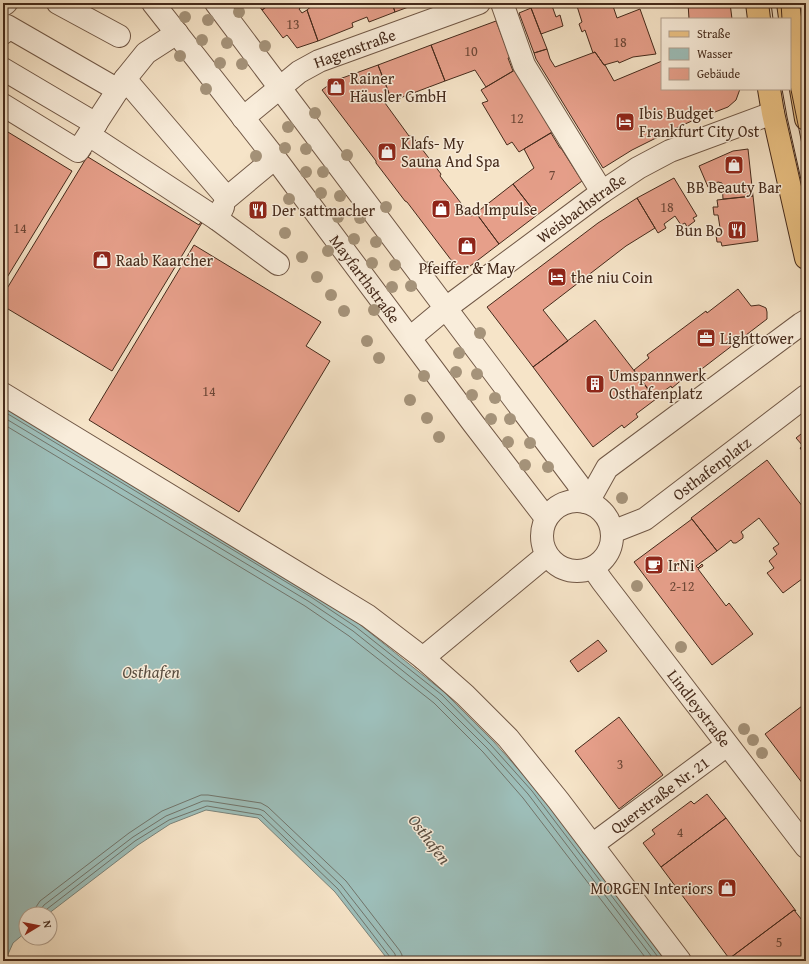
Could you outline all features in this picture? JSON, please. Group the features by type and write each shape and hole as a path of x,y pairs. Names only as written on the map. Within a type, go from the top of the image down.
{"main road":[{"path":"757,3 759,18"},
{"path":"788,3 790,18"},
{"path":"791,25 805,109"},
{"path":"769,90 806,258"}],"street":[{"path":"58,3 119,36"},
{"name":"Mayfarthstraße","path":"153,3 275,158 546,518"},
{"path":"216,3 578,484 586,502"},
{"name":"Hagenstraße","path":"243,118 299,72 319,61 479,3"},
{"path":"502,3 524,65 602,192"},
{"path":"3,33 7,26 122,85 227,198"},
{"path":"3,105 78,152 122,85 146,53 177,33"},
{"path":"3,69 92,130 278,264"},
{"name":"Weisbachstraße","path":"410,338 446,308 602,192 638,168 670,151 773,113"},
{"path":"217,219 227,198 275,158"},
{"path":"586,502 607,468 806,321"},
{"path":"3,394 368,616 423,658 465,694 508,738 558,800 680,961"},
{"name":"Osthafenplatz","path":"612,532 645,519 806,396"},
{"path":"573,501 586,502 601,510 609,520 612,532 611,547 605,558 593,568 579,572 566,570 555,564 547,555 542,542 542,530 546,518 561,504 573,501"},
{"path":"423,658 547,555"},
{"name":"Lindleystraße","path":"593,568 806,847"},
{"name":"Querstraße Nr. 21","path":"592,845 728,745"}],"water":[{"name":"Osthafen","path":"3,406 313,593 358,623 444,692 494,742 535,788 666,961 389,961 335,892 258,818 206,810 170,824 138,845 58,906 18,906 18,939 13,943 5,961 3,961"}],"building":[{"path":"257,3 272,3 262,10"},
{"path":"272,3 306,3 299,9 302,13 307,10 318,41 297,48 287,35 283,38 262,10"},
{"path":"392,3 395,12 369,22 367,17 352,23 353,27 318,41 307,10 314,4"},
{"path":"392,3 419,3 395,12"},
{"path":"545,3 551,3 556,17 560,15 563,26 541,34 531,8"},
{"path":"576,3 612,3 617,18 640,9 656,54 633,57 619,63 618,61 604,65 595,52 593,53 585,30 582,32 579,24 582,22"},
{"path":"688,3 730,3 732,18 689,18"},
{"path":"531,8 547,49 534,53 519,13"},
{"path":"496,21 510,57 508,58 513,71 486,87 475,70 445,81 431,45"},
{"path":"431,45 445,81 392,101 378,65"},
{"path":"547,49 550,59 555,67 595,52 605,65 614,81 661,61 661,90 740,90 736,100 728,107 674,129 632,150 603,168 536,59 534,53"},
{"path":"378,65 392,101 385,103 409,136 412,136 441,174 440,176 471,216 476,213 499,244 461,273 322,90 334,81"},
{"path":"515,70 552,132 519,152 512,142 507,145 482,103 488,101 481,90"},
{"path":"3,129 72,171 3,284"},
{"path":"551,133 582,181 537,215 513,184 534,168 524,149"},
{"path":"748,149 753,196 723,199 722,183 718,182 708,187 699,166 733,151"},
{"name":"Raab Kaarcher","path":"90,152 91,153 88,157 199,225 202,220 203,221 112,371 3,306 3,295"},
{"path":"674,178 697,216 693,218 695,221 687,227 685,223 681,225 675,216 664,224 666,228 658,233 637,198"},
{"path":"513,184 537,215 499,244 476,213"},
{"path":"753,196 758,241 722,246 721,242 717,242 716,235 721,234 718,215 714,215 713,207 718,207 717,200"},
{"name":"the niu Coin","path":"637,198 655,228 626,246 543,310 568,341 533,367 487,307 598,223"},
{"path":"194,245 321,322 306,346 330,361 239,512 89,420"},
{"name":"Lighttower","path":"738,289 751,306 759,305 766,308 767,319 686,381 684,378 672,388 671,386 654,398 634,370 649,358 647,355 706,311 707,313"},
{"name":"Umspannwerk Osthafenplatz","path":"595,320 656,399 636,414 638,417 624,428 622,425 593,447 533,367"},
{"path":"806,430 806,456 800,448 803,446 796,438"},
{"path":"767,460 806,511 806,576 783,593 767,573 774,568 769,561 777,554 773,548 779,544 759,518 741,532 743,538 736,543 733,543 731,540 717,551 691,518"},
{"path":"692,519 717,551 696,566 698,568 702,564 703,566 698,569 726,606 729,603 753,634 712,665 634,562"},
{"path":"598,640 607,651 578,672 570,661"},
{"path":"806,703 806,788 765,734"},
{"path":"619,717 663,775 619,809 575,751"},
{"path":"707,794 726,818 661,867 643,843 655,834 652,830 691,801 694,804"},
{"name":"MORGEN Interiors","path":"726,818 796,911 794,910 730,958 731,961 661,867"},
{"path":"794,910 806,925 806,961 732,961 730,958"}],"tram line":[{"path":"771,3 773,18"},
{"path":"781,3 782,18"},
{"path":"782,90 806,202"},
{"path":"791,90 806,164"}],"place":[{"name":"Rainer Häusler GmbH","path":"336,87"},
{"name":"Ibis Budget Frankfurt City Ost","path":"625,122"},
{"name":"Klafs- My Sauna And Spa","path":"387,152"},
{"name":"BB Beauty Bar","path":"734,165"},
{"name":"Bad Impulse","path":"441,209"},
{"name":"Der sattmacher","path":"258,210"},
{"name":"Bun Bo","path":"737,230"},
{"name":"Pfeiffer & May","path":"467,246"},
{"name":"Raab Kaarcher","path":"102,260"},
{"name":"the niu Coin","path":"557,277"},
{"name":"Lighttower","path":"706,338"},
{"name":"Umspannwerk Osthafenplatz","path":"595,384"},
{"name":"IrNi","path":"654,565"},
{"name":"MORGEN Interiors","path":"727,888"}]}
